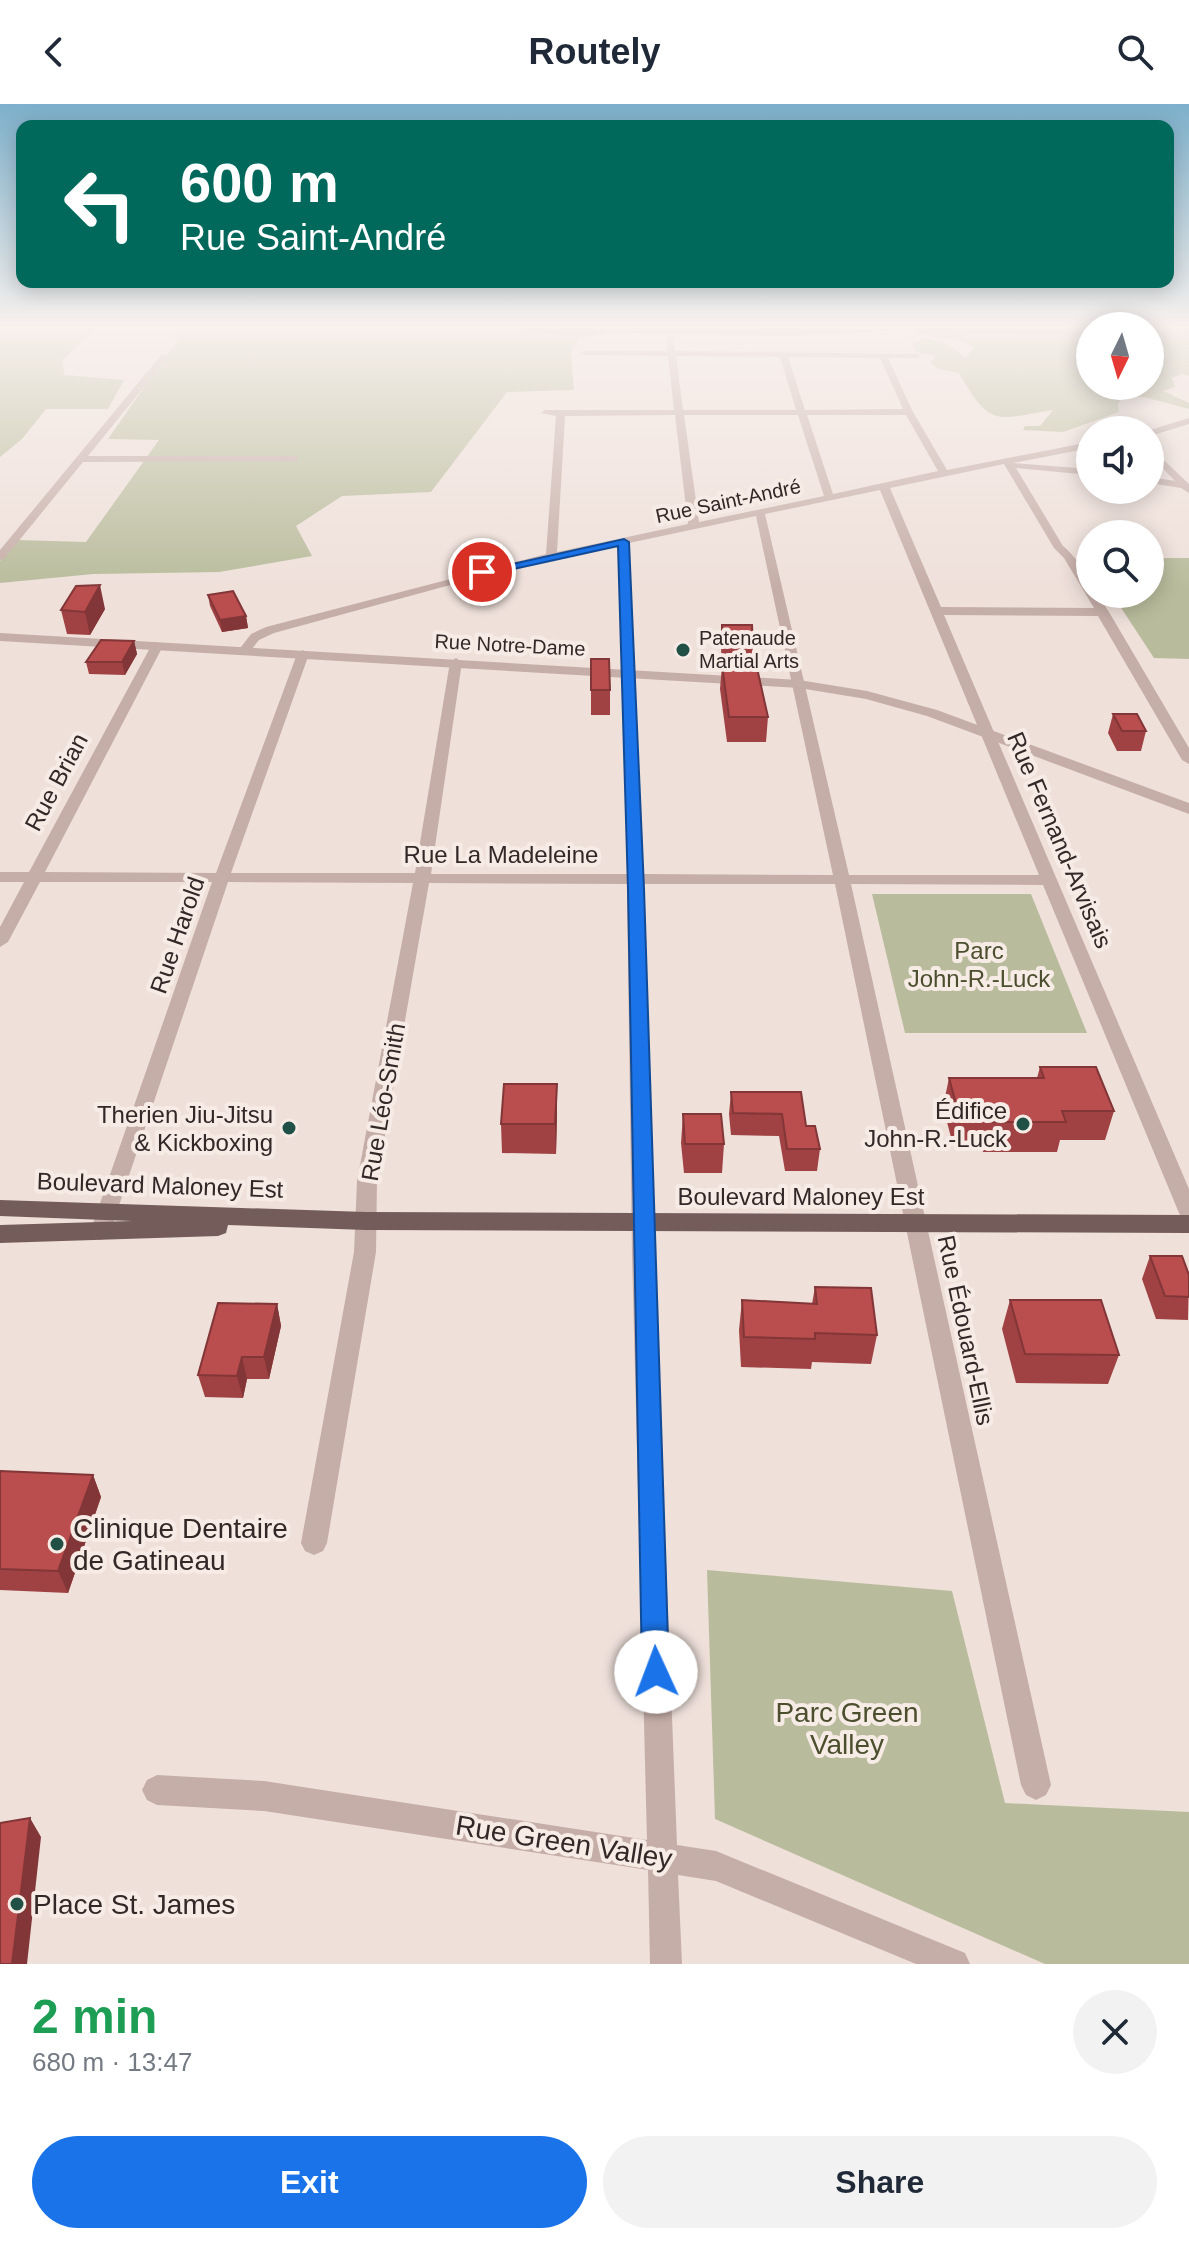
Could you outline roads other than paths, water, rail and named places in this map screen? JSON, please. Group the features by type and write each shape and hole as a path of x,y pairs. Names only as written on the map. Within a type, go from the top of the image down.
{"main road":[{"name":"Boulevard Maloney Est","path":"0,1208 104,1221 1189,1224"},
{"name":"Boulevard Maloney Est","path":"0,1234 104,1221"}],"street":[{"path":"0,557 119,414"},
{"path":"551,557 561,414"},
{"path":"680,414 694,527"},
{"path":"802,414 829,497"},
{"path":"910,414 944,473"},
{"path":"1164,429 1189,421"},
{"name":"Rue Saint-André","path":"244,651 255,637 270,630 551,557 1076,448"},
{"path":"83,459 295,459"},
{"path":"1003,464 1076,471"},
{"path":"1003,464 1076,569"},
{"path":"1164,466 1187,487"},
{"path":"1164,483 1187,487"},
{"name":"Rue Fernand-Arvisais","path":"884,486 1189,1213"},
{"name":"Rue Édouard-Ellis","path":"760,513 918,1224 1036,1785"},
{"path":"0,537 16,538"},
{"path":"624,542 666,1964"},
{"path":"1100,608 1189,760"},
{"path":"937,611 1103,612"},
{"name":"Rue Notre-Dame","path":"0,637 630,671 799,684 887,700 989,732 1189,809"},
{"name":"Rue Brian","path":"0,942 157,646"},
{"name":"Rue Harold","path":"104,1221 222,877 303,654"},
{"name":"Rue Léo-Smith","path":"314,1543 365,1252 367,1181 422,878 456,662"},
{"name":"Rue La Madeleine","path":"0,877 1050,880"},
{"name":"Rue Green Valley","path":"157,1790 264,1796 716,1866 954,1964"}],"place":[{"name":"Patenaude Martial Arts","path":"683,650"},
{"name":"Édifice John-R.-Luck","path":"1023,1124"},
{"name":"Therien Jiu-Jitsu & Kickboxing","path":"289,1128"},
{"name":"Clinique Dentaire de Gatineau","path":"57,1544"},
{"name":"Place St. James","path":"17,1904"}],"park label":[{"name":"Parc John-R.-Luck","path":"979,964"},
{"name":"Parc Green Valley","path":"847,1728"}]}
